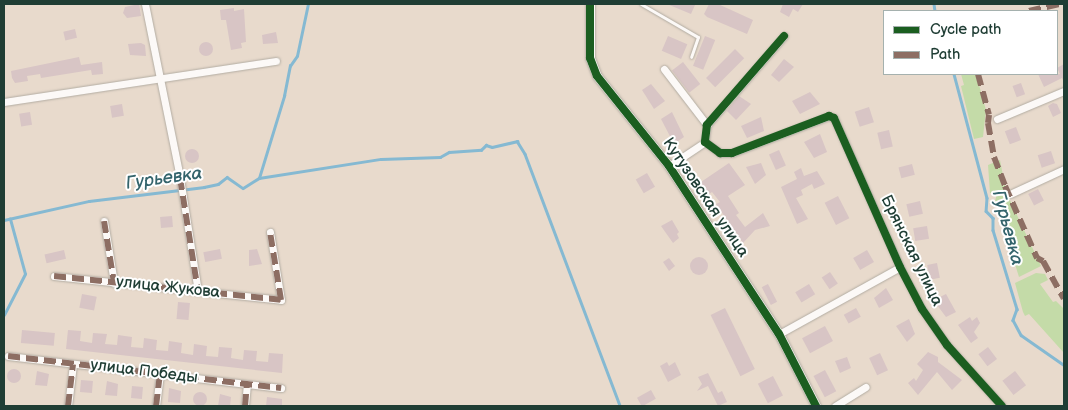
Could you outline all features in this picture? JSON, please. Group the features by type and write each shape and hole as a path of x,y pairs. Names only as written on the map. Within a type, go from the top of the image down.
{"street":[{"path":"145,4 180,178 198,292"},
{"name":"Кутузовская улица","path":"590,4 590,58 597,76 669,166 779,334 816,406"},
{"path":"669,166 705,142 707,125 784,36"},
{"path":"4,102 276,61"},
{"path":"664,69 707,125"},
{"path":"997,120 1064,91"},
{"name":"Брянская улица","path":"705,142 720,152 732,153 829,116 834,118 900,267 947,346 1002,406"},
{"path":"1010,194 1064,169"},
{"path":"104,221 114,283"},
{"name":"улица Жукова","path":"54,276 281,300 270,232"},
{"path":"779,334 900,267"},
{"name":"улица Победы","path":"8,356 281,388"},
{"path":"68,406 73,364"},
{"path":"156,406 160,374"},
{"path":"245,406 247,384"},
{"path":"835,406 866,387"}],"lane":[{"path":"641,4 698,37 691,57"}],"green space":[{"path":"961,75 976,75 986,110 983,137 974,139 961,86 964,85"},
{"path":"1000,160 1005,186 1012,191 1008,196 1041,266 1019,277 995,201 997,194 990,193 988,165"},
{"path":"1036,273 1045,274 1048,280 1040,284 1053,302 1056,301 1064,309 1064,353 1029,314 1025,316 1023,312 1015,283"}],"building":[{"path":"139,4 141,16 127,18 123,13 125,7"},
{"path":"667,4 691,4 695,5 691,14"},
{"path":"709,4 718,4 753,20 747,34 707,17 704,14"},
{"path":"783,4 803,4 798,12 793,9 789,17 780,12"},
{"path":"234,8 234,11 244,9 246,42 241,43 242,48 231,50 226,20 221,20 220,10"},
{"path":"75,29 77,38 65,40 63,32"},
{"path":"276,32 278,43 263,44 262,35"},
{"path":"668,36 687,44 681,59 662,51"},
{"path":"705,36 715,40 703,70 693,66"},
{"path":"206,42 211,44 213,49 211,54 206,56 201,54 199,49 201,44"},
{"path":"141,43 145,45 146,56 130,55 128,44"},
{"path":"735,49 744,58 715,87 706,78"},
{"path":"79,57 81,65 102,62 103,74 92,75 91,70 41,78 40,74 27,76 28,81 15,83 12,78 11,71"},
{"path":"784,59 794,67 779,82 771,75"},
{"path":"683,62 700,84 689,93 672,71"},
{"path":"1064,64 1064,82 1062,78 1044,87 1038,75 1058,75 1060,74 1058,67"},
{"path":"1021,83 1025,94 1017,97 1013,86"},
{"path":"651,84 665,101 654,109 642,90"},
{"path":"810,92 820,104 800,114 792,101"},
{"path":"739,96 751,104 736,120 727,111"},
{"path":"1053,103 1057,104 1061,113 1053,117 1048,106"},
{"path":"122,104 124,116 112,118 110,106"},
{"path":"869,107 874,122 860,127 855,112"},
{"path":"30,112 32,125 21,127 19,114"},
{"path":"672,112 684,137 674,144 661,119"},
{"path":"761,117 764,131 747,138 741,126"},
{"path":"1016,127 1021,140 1010,144 1005,131"},
{"path":"889,130 893,147 881,149 877,133"},
{"path":"820,134 827,152 814,158 804,142"},
{"path":"189,149 195,149 199,156 195,163 189,163 185,159 185,153"},
{"path":"779,150 786,166 776,170 769,154"},
{"path":"1051,151 1055,163 1042,168 1038,155"},
{"path":"729,163 745,185 728,196 739,213 736,215 745,227 763,213 770,226 755,230 743,243 716,204 720,202 712,192 706,196 698,184"},
{"path":"761,163 766,175 755,184 746,167"},
{"path":"912,164 915,175 901,178 898,168"},
{"path":"801,168 804,176 817,171 825,184 814,189 812,184 801,190 803,195 796,198 808,219 797,224 781,187 797,179 794,172"},
{"path":"647,173 655,187 644,193 636,180"},
{"path":"1038,189 1044,201 1034,206 1028,194"},
{"path":"838,196 849,218 836,225 825,203"},
{"path":"920,201 923,214 909,217 906,204"},
{"path":"172,216 173,227 161,228 160,217"},
{"path":"672,220 679,232 677,234 679,238 673,243 661,226"},
{"path":"927,226 929,239 915,241 913,228"},
{"path":"220,249 222,259 205,262 203,252"},
{"path":"257,249 262,264 249,266 249,250"},
{"path":"64,250 66,259 47,263 45,254"},
{"path":"867,250 874,262 860,270 853,258"},
{"path":"699,257 707,262 708,266 703,274 699,275 691,270 690,266 695,258"},
{"path":"669,258 675,266 669,271 663,262"},
{"path":"937,263 940,278 930,280 927,265"},
{"path":"830,272 838,284 830,289 822,278"},
{"path":"768,284 777,302 771,305 762,287"},
{"path":"809,284 815,294 801,303 795,292"},
{"path":"886,288 893,300 879,308 874,298"},
{"path":"82,294 97,297 94,311 79,308"},
{"path":"946,294 956,312 946,317 937,305 936,299"},
{"path":"178,302 190,303 188,320 177,319"},
{"path":"725,308 755,369 740,376 711,315"},
{"path":"856,308 861,317 849,324 844,315"},
{"path":"970,317 972,321 977,317 980,323 974,332 978,338 971,343 958,325"},
{"path":"909,319 915,334 907,342 896,326"},
{"path":"825,326 833,341 810,353 802,338"},
{"path":"22,330 55,333 54,346 21,343"},
{"path":"68,330 81,331 80,341 92,343 93,333 107,334 105,344 117,345 118,335 132,337 131,347 143,348 144,338 157,340 156,350 168,351 169,341 182,343 181,353 193,355 194,344 207,346 206,356 218,357 219,347 232,348 231,358 243,360 244,350 257,351 256,361 268,362 269,353 283,354 282,373 66,349"},
{"path":"988,347 997,359 987,366 978,354"},
{"path":"928,352 938,357 938,362 962,380 952,390 937,372 918,395 908,383 914,378 916,381 923,370 917,364"},
{"path":"880,353 888,370 877,375 869,358"},
{"path":"847,357 851,368 840,373 835,361"},
{"path":"667,362 669,366 675,362 681,375 668,382 660,366"},
{"path":"14,369 19,371 21,376 19,381 14,383 9,381 7,376 9,371"},
{"path":"825,370 836,391 825,397 814,376"},
{"path":"37,371 49,374 47,386 35,385"},
{"path":"1015,371 1026,385 1013,395 1002,381"},
{"path":"708,373 718,393 722,391 727,402 718,406 708,386 697,391 702,384 698,377"},
{"path":"773,376 783,396 768,403 758,384"},
{"path":"81,380 93,381 92,393 80,392"},
{"path":"107,381 118,384 117,396 105,395"},
{"path":"132,386 143,387 142,399 131,398"},
{"path":"169,388 181,391 180,403 168,402"},
{"path":"651,390 656,399 642,406 637,398"},
{"path":"197,392 203,392 207,399 203,406 197,406 193,402 193,396"},
{"path":"220,394 231,397 230,406 218,406"},
{"path":"267,397 282,399 282,406 266,406"}],"waterway":[{"name":"Гурьевка","path":"4,220 89,201 204,187 218,184 227,177 243,188 259,178 284,96 290,66 297,56 308,4"},
{"name":"Гурьевка","path":"934,4 935,10"},
{"name":"Гурьевка","path":"954,75 987,198 986,211 993,218 993,230 1017,309 1013,320 1021,335 1064,365"},
{"path":"259,178 381,159 440,157 449,152 481,150 486,145 492,147 517,141 525,154 620,406"},
{"path":"4,315 25,274 10,219"}],"marked path":[{"path":"1033,10 1059,4"},
{"path":"978,75 989,115 988,123 994,157 1005,186 1037,258 1043,261 1064,299"},
{"path":"180,178 198,292"},
{"path":"104,221 114,283"},
{"path":"54,276 281,300 270,232"},
{"path":"8,356 281,388"},
{"path":"68,406 73,364"},
{"path":"156,406 160,374"},
{"path":"245,406 247,384"}],"cycle path":[{"path":"590,4 590,58 597,76 669,166 779,334 816,406"},
{"path":"784,36 707,125 705,142 720,153 732,153 829,116 834,118 900,267 922,309 947,345 1002,406"}]}
